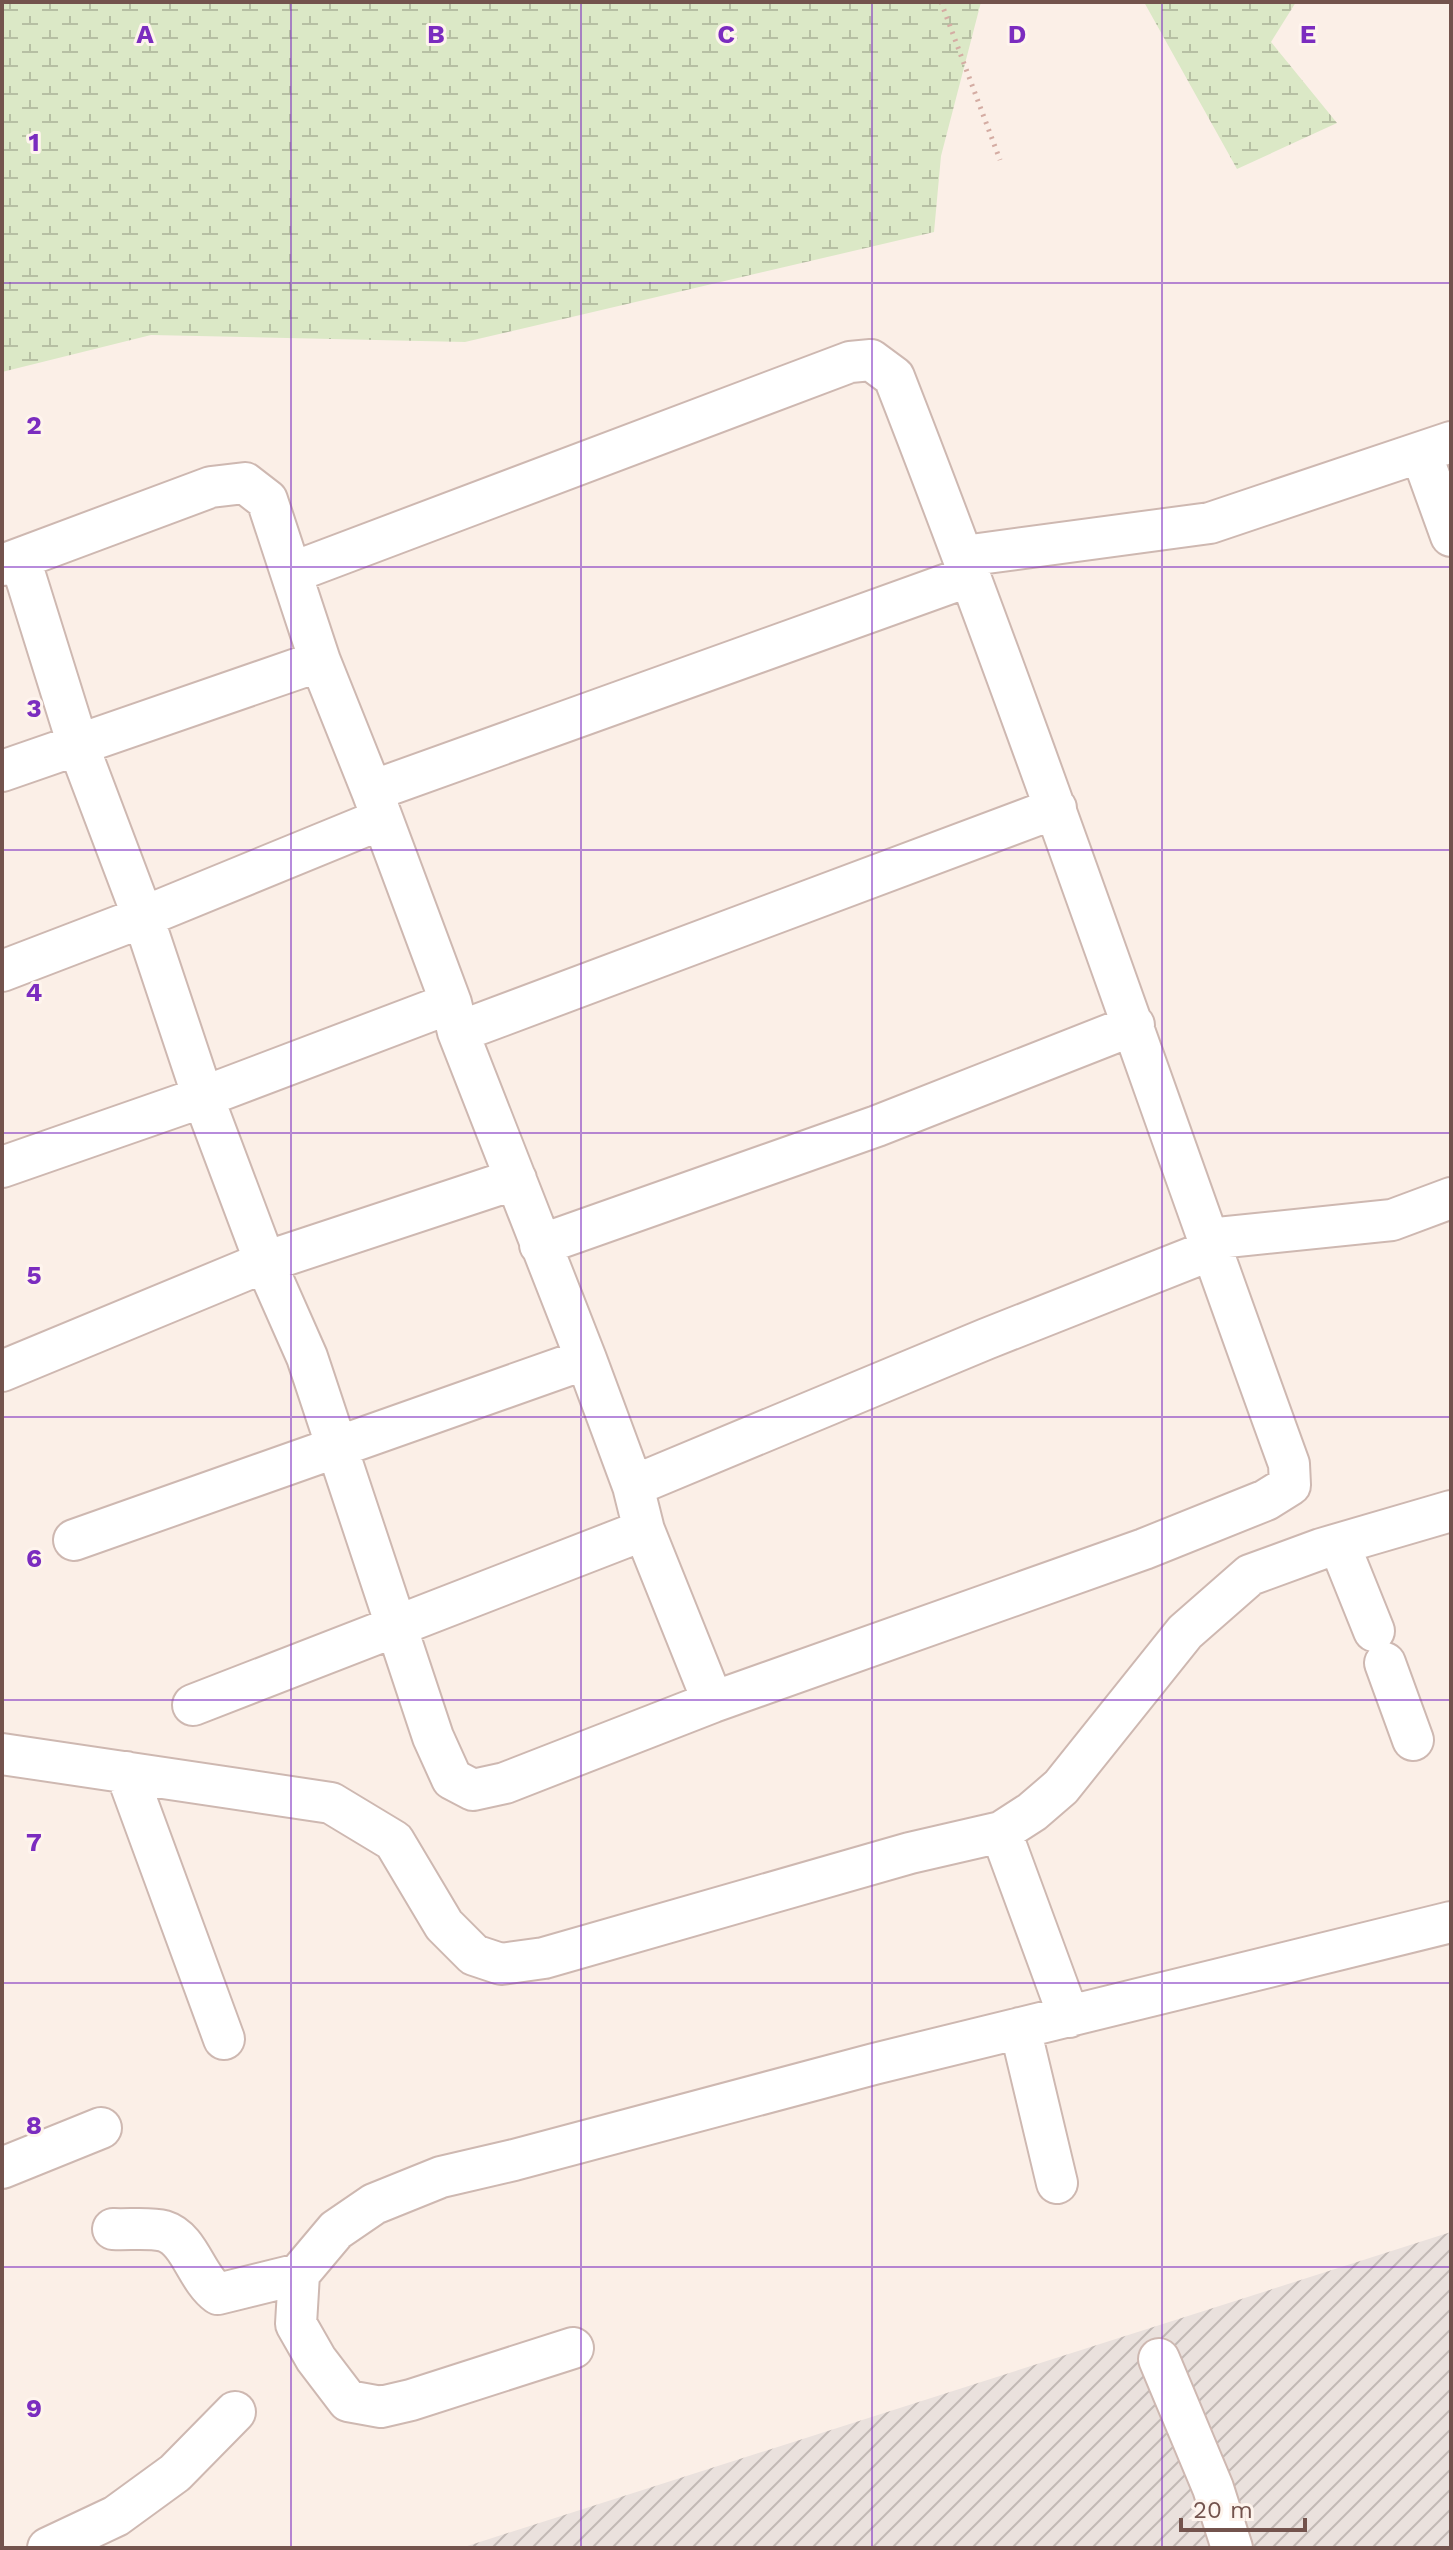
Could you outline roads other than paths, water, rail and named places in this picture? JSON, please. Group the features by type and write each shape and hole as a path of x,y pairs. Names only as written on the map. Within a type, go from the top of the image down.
{"street":[{"path":"291,573 850,362 871,360 894,377 967,566 1289,1464 1290,1485 1266,1500 1144,1549 713,1702 505,1783 473,1790 452,1779 433,1737 307,1357 265,1262 203,1097 143,917 11,562 211,487 245,483 267,500 291,573 320,661 586,1359 633,1486 644,1530 713,1702"},
{"path":"2,971 143,917 377,805 967,566 1210,523 1436,448 1451,536"},
{"path":"2,771 320,661"},
{"path":"2,1167 203,1097 454,1018 1056,808"},
{"path":"540,1245 877,1126 1134,1025"},
{"path":"2,1371 265,1262 516,1179"},
{"path":"633,1486 1210,1245 1392,1220 1451,1198"},
{"path":"74,1540 586,1359"},
{"path":"2,1754 331,1803 394,1841 444,1925 474,1955 501,1964 544,1958 910,1853 1001,1832 1032,1812 1061,1787 1185,1632 1250,1575 1339,1544 1451,1511"},
{"path":"193,1705 644,1530"},
{"path":"1339,1544 1413,1740"},
{"path":"126,1772 224,2039"},
{"path":"1001,1832 1069,2017"},
{"path":"113,2229 163,2231 178,2238 206,2285 218,2294 299,2274 336,2230 374,2204 441,2177 1020,2028 1451,1922"},
{"path":"1020,2028 1057,2183"},
{"path":"2,2168 101,2128"},
{"path":"299,2274 296,2324 316,2359 348,2401 381,2407 411,2400 573,2348"},
{"path":"1159,2359 1213,2488 1232,2548"},
{"path":"48,2548 116,2516 175,2473 235,2412"}]}
